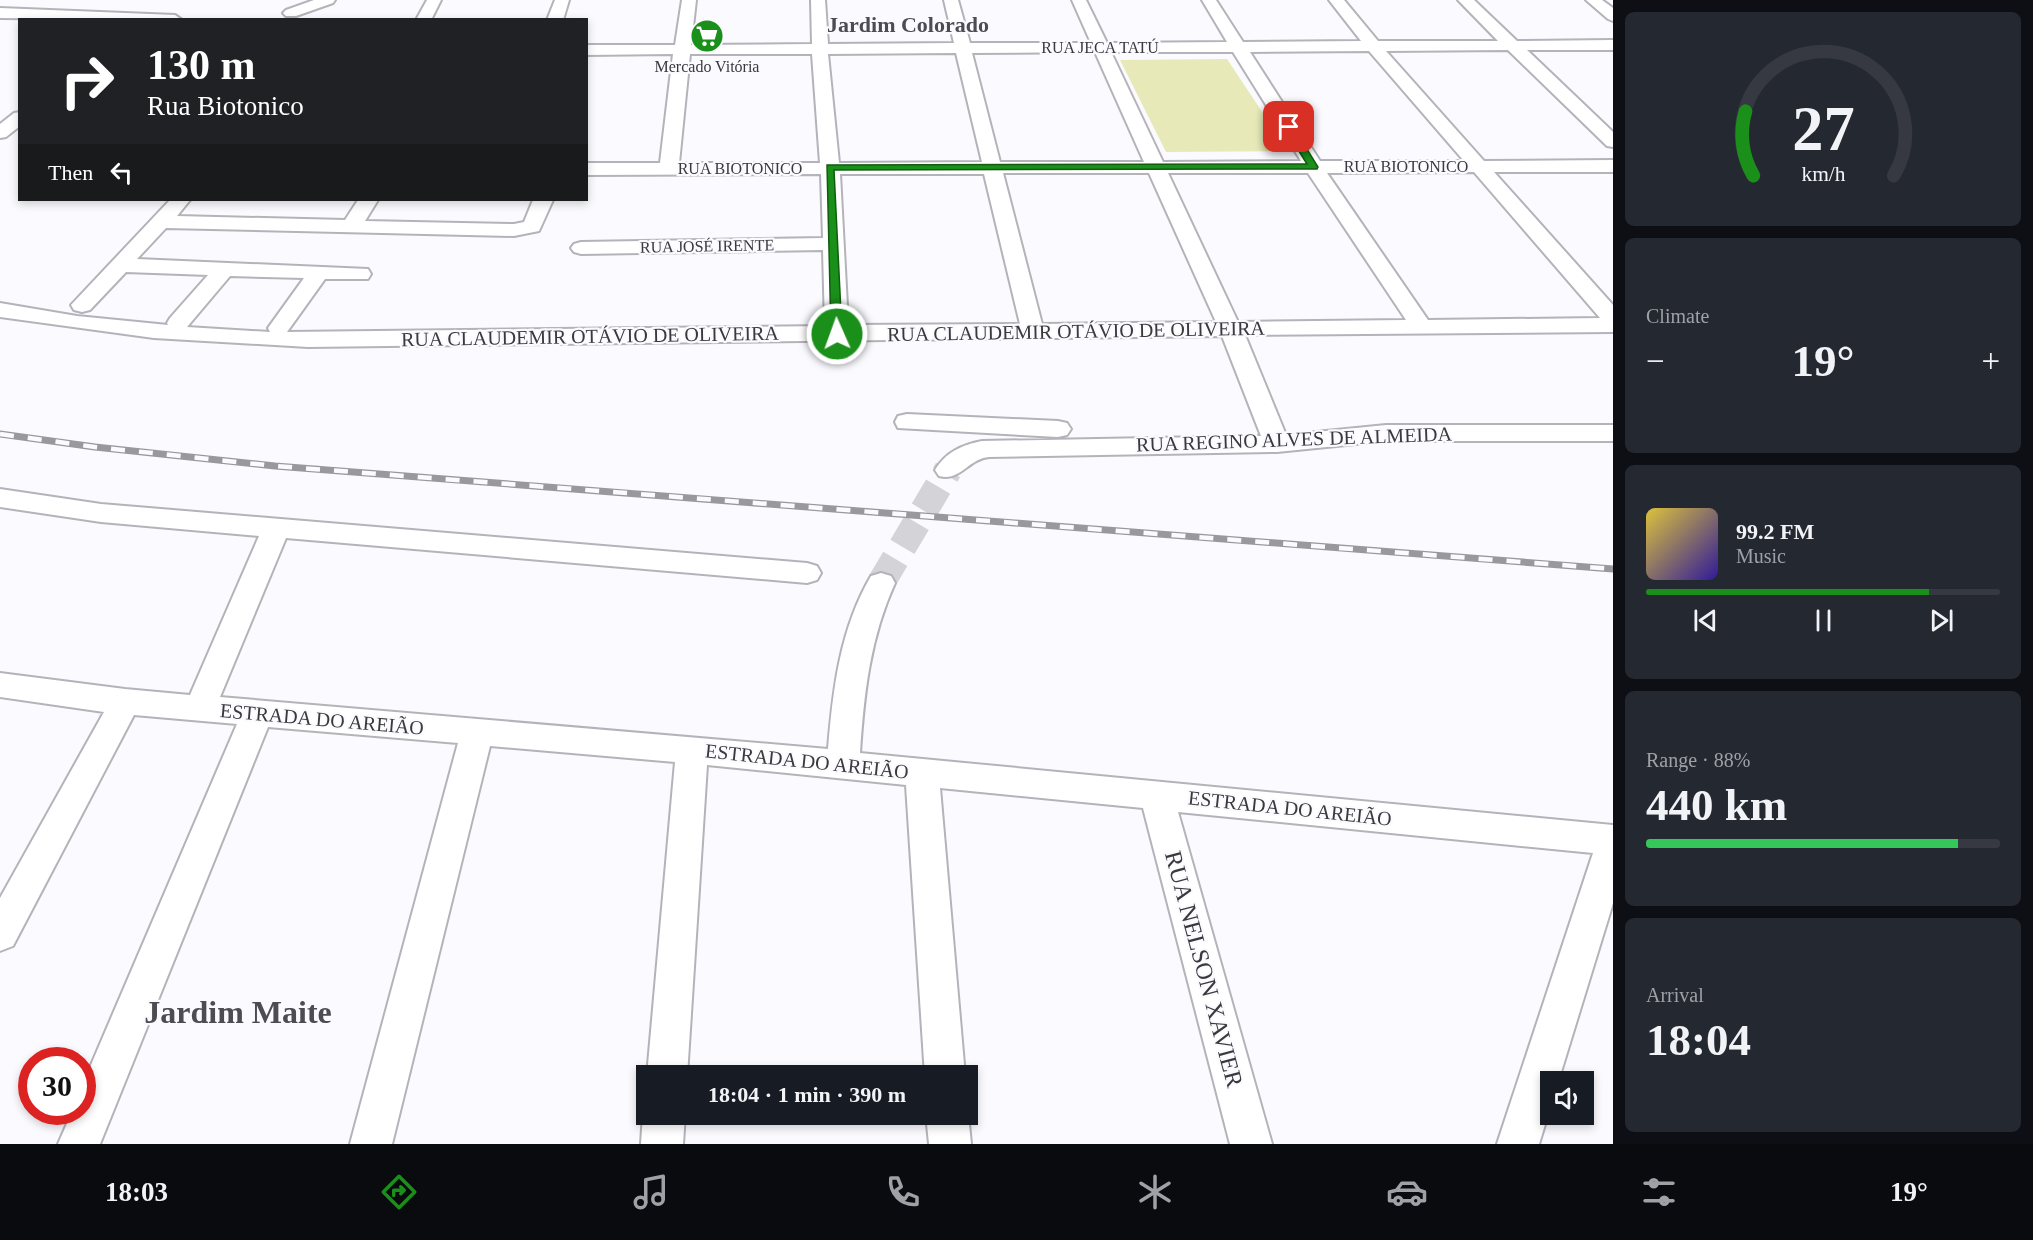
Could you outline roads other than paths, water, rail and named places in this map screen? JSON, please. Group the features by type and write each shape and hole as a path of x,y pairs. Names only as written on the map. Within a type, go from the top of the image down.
{"street":[{"path":"0,23 7,14 34,0"},
{"path":"274,15 291,8 328,0"},
{"path":"424,18 434,0"},
{"path":"556,18 562,0"},
{"path":"669,168 681,49 689,0"},
{"path":"818,0 830,167 837,334"},
{"path":"951,0 1034,332"},
{"path":"907,423 1275,440 1231,330 1079,0"},
{"path":"1209,0 1314,167 1421,326"},
{"path":"1336,0 1373,46 1613,319"},
{"path":"1466,0 1613,142"},
{"path":"1593,0 1613,16"},
{"path":"142,18 157,6"},
{"path":"7,14 114,18"},
{"name":"RUA JECA TATÚ","path":"588,50 1613,45"},
{"path":"0,133 18,119"},
{"path":"0,141 18,144"},
{"name":"RUA BIOTONICO","path":"588,169 1613,166"},
{"path":"82,305 179,201"},
{"path":"351,227 367,201"},
{"path":"161,222 525,229 535,222 543,201"},
{"name":"RUA JOSÉ IRENTE","path":"581,248 833,244"},
{"path":"120,265 360,274"},
{"path":"178,323 224,269"},
{"path":"279,328 319,272"},
{"name":"RUA CLAUDEMIR OTÁVIO DE OLIVEIRA","path":"0,310 74,322 141,329 297,340 1613,325"},
{"name":"RUA REGINO ALVES DE ALMEIDA","path":"948,470 958,458 980,449 1275,440 1386,433 1613,433"},
{"path":"0,498 101,513 807,573"},
{"path":"200,708 276,529"},
{"path":"843,765 851,673 857,644 864,617 881,583"},
{"name":"ESTRADA DO AREIÃO","path":"0,685 125,702 692,750 1613,840"},
{"path":"0,934 125,702"},
{"path":"79,1144 257,714"},
{"path":"371,1144 477,732"},
{"path":"668,1065 692,750"},
{"path":"922,772 944,1065"},
{"name":"RUA NELSON XAVIER","path":"1156,795 1251,1144"},
{"path":"1518,1144 1613,846"},
{"path":"662,1144 663,1125"},
{"path":"948,1125 950,1144"}],"tunnel":[{"path":"881,583 948,470"}],"railway":[{"path":"0,434 95,447 275,466 1613,569"}],"place":[{"name":"Mercado Vitória","path":"707,36"}],"district":[{"name":"Jardim Colorado","path":"908,24"},
{"name":"Jardim Maite","path":"238,1012"}]}
